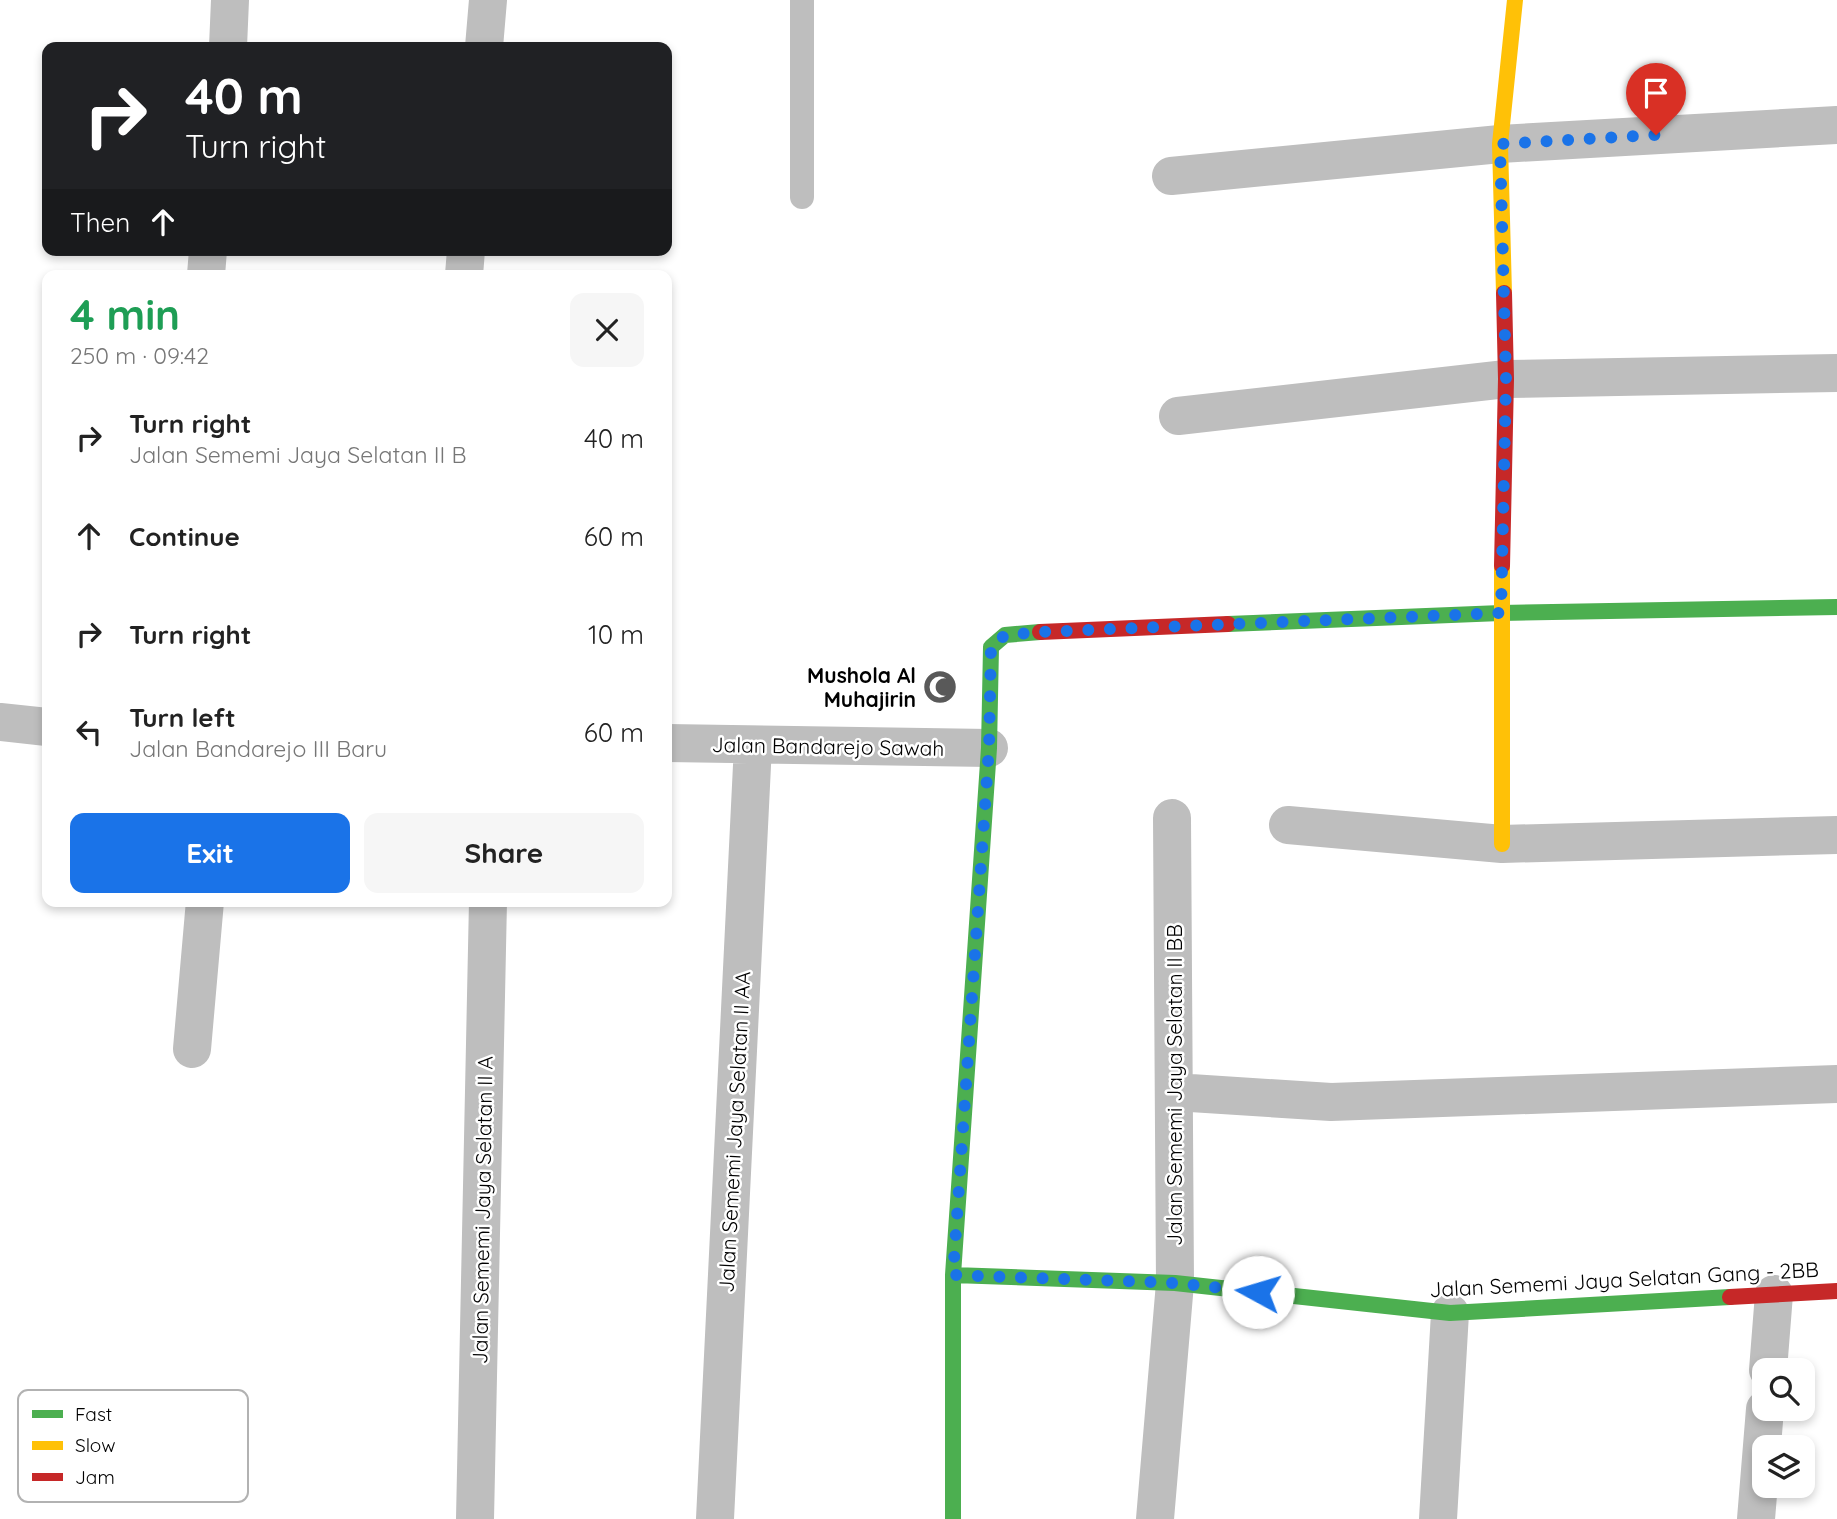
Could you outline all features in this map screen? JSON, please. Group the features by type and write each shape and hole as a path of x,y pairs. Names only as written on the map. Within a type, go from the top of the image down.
{"street":[{"path":"228,42 230,0"},
{"path":"484,42 488,0"},
{"path":"1502,844 1501,613 1506,379 1500,144 1515,0"},
{"path":"1171,176 1500,144 1837,125"},
{"path":"1178,416 1506,379 1837,373"},
{"path":"953,1519 953,1275 989,748 991,647 1005,635 1501,613 1837,607"},
{"path":"0,722 42,726"},
{"name":"Jalan Bandarejo Sawah","path":"672,743 989,748"},
{"name":"Jalan Sememi Jaya Selatan II AA","path":"715,1519 753,745"},
{"name":"Jalan Sememi Jaya Selatan II BB","path":"1155,1519 1175,1283 1172,818"},
{"path":"1288,825 1502,844 1837,835"},
{"path":"192,1049 204,907"},
{"name":"Jalan Sememi Jaya Selatan II A","path":"475,1519 488,907"},
{"path":"1175,1092 1331,1102 1837,1084"},
{"name":"Jalan Sememi Jaya Selatan Gang - 2BB","path":"953,1275 1175,1283 1450,1312 1837,1291"},
{"path":"1769,1358 1774,1294"},
{"path":"1438,1519 1450,1312"},
{"path":"1756,1519 1764,1421"}],"lane":[{"path":"802,0 802,197"}],"traffic: fast":[{"path":"1228,624 1501,613 1837,607"},
{"path":"953,1519 953,1275 989,748 991,647 1005,635 1040,632"},
{"path":"953,1275 1175,1283 1450,1313 1730,1297"}],"traffic: slow":[{"path":"1504,293 1500,144 1515,0"},
{"path":"1502,566 1502,844"}],"traffic: jam":[{"path":"1502,566 1506,379 1504,293"},
{"path":"1040,632 1228,624"},
{"path":"1730,1297 1837,1291"}],"place":[{"name":"Mushola Al Muhajirin","path":"940,687"}],"route":[{"path":"1258,1292 1175,1283 953,1275 989,748 991,647 1005,635 1040,632 1501,613 1506,379 1500,144 1656,135"}]}
